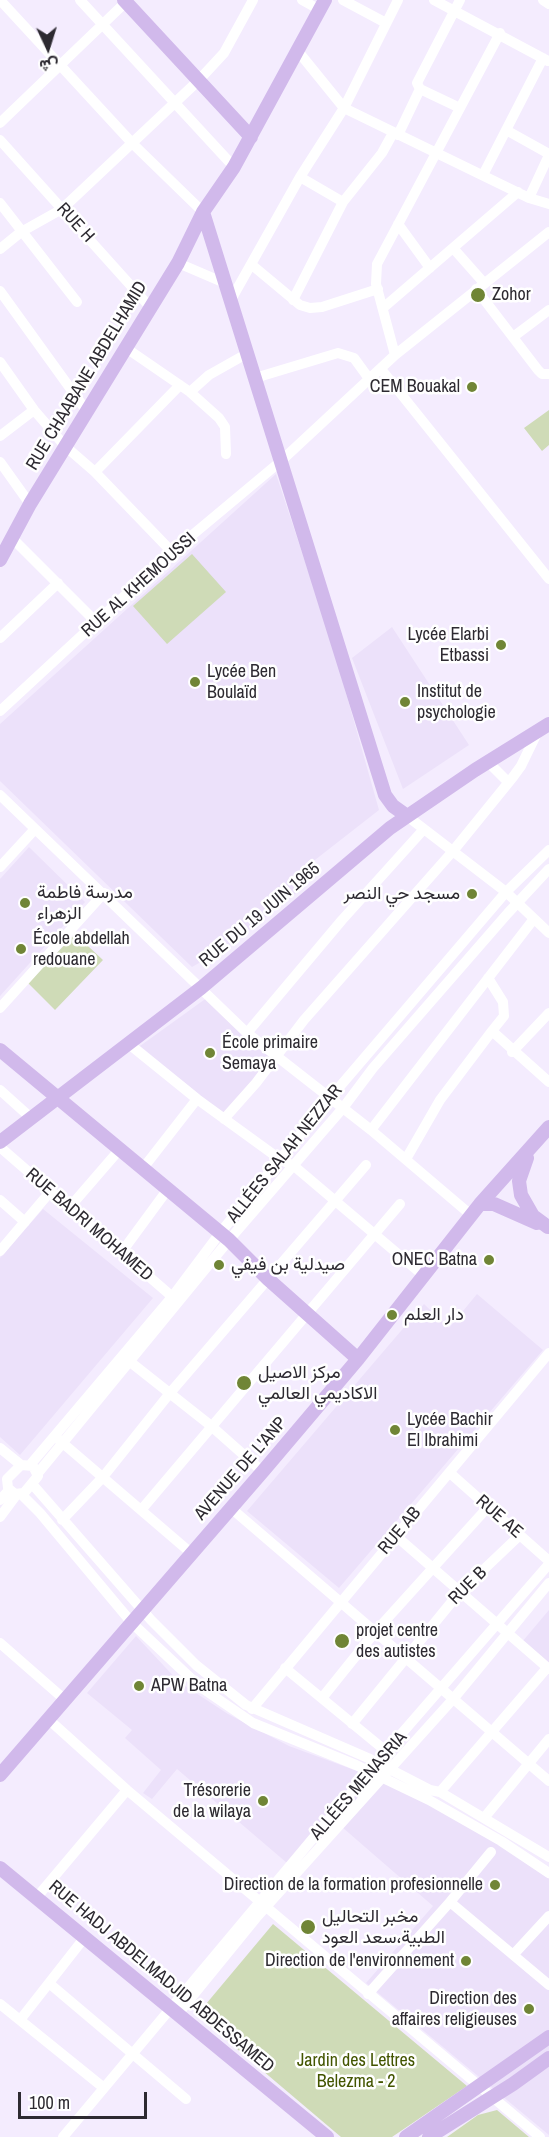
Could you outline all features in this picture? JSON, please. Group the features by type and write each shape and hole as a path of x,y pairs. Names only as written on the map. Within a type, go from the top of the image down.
{"main road":[{"path":"126,1 251,137"},
{"name":"RUE CHAABANE ABDELHAMID","path":"0,557 65,446 88,413 178,263 203,212 234,167 322,5"},
{"path":"203,212 232,298 385,795 393,806 406,816"},
{"name":"RUE DU 19 JUIN 1965","path":"0,1142 57,1096 201,988 406,816 487,761 543,727"},
{"path":"0,1050 144,1167 225,1237 306,1314 358,1359"},
{"name":"AVENUE DE L'ANP","path":"0,1775 47,1718 143,1612 191,1553 263,1472 358,1359 480,1204 549,1127"},
{"path":"530,1150 520,1174 521,1195 529,1211 549,1227"},
{"path":"480,1204 501,1206 549,1227"},
{"name":"RUE HADJ ABDELMADJID ABDESSAMED","path":"1,1872 37,1897 173,2012 327,2137"},
{"path":"406,2137 549,2037"},
{"path":"429,2137 490,2096 513,2084 549,2058"}],"street":[{"path":"0,0 132,143 203,212"},
{"path":"80,0 234,167"},
{"path":"0,249 21,232 62,209 175,103 224,53 253,0"},
{"path":"302,0 322,5"},
{"path":"343,0 386,23"},
{"path":"232,298 300,177 344,108 398,0"},
{"path":"435,0 500,33 546,60 483,175"},
{"path":"460,0 417,84 420,89 460,108"},
{"path":"543,0 549,4"},
{"path":"0,123 61,67 126,1"},
{"path":"395,356 378,289 375,272 377,264 500,33"},
{"path":"297,50 344,108 529,198 549,204"},
{"path":"293,300 343,202 395,134 420,89"},
{"path":"506,130 549,154 529,198"},
{"name":"RUE H","path":"0,140 150,307"},
{"path":"300,177 343,202"},
{"path":"383,308 519,192"},
{"path":"0,203 77,302"},
{"path":"398,224 430,268"},
{"name":"RUE AL KHEMOUSSI","path":"0,711 172,552 281,461 395,356 549,232"},
{"path":"453,248 538,370 545,375 549,374"},
{"path":"178,263 227,284"},
{"path":"252,265 293,300 310,308 322,307 378,289"},
{"path":"0,292 88,413"},
{"path":"513,337 549,310"},
{"path":"126,348 190,392 223,422 226,454"},
{"path":"190,392 209,375 248,353"},
{"path":"255,378 338,353 354,358 370,380"},
{"path":"0,362 34,411 65,446 95,472 172,552"},
{"path":"381,369 549,579"},
{"path":"95,472 180,385"},
{"path":"0,436 34,411"},
{"path":"0,462 30,504"},
{"path":"12,538 97,622"},
{"path":"0,638 58,583"},
{"path":"224,1119 353,962 453,851 521,766 543,727"},
{"path":"487,761 508,782"},
{"path":"0,795 247,1033 371,1130 471,1215"},
{"path":"406,816 506,892 549,933"},
{"path":"0,867 35,829"},
{"path":"247,1033 342,920 424,829"},
{"name":"ALLÉES SALAH NEZZAR","path":"30,1468 60,1440 175,1300 330,1098 506,892 549,850"},
{"path":"225,1237 294,1166 393,1045 549,869"},
{"path":"0,1008 104,893"},
{"path":"371,1130 533,920"},
{"path":"406,1159 440,1100 504,1016 502,1002 488,978"},
{"path":"512,1052 549,1013"},
{"path":"492,1031 512,1052 549,1082"},
{"path":"129,1044 196,1099 281,1160 294,1166 336,1199 424,1276"},
{"path":"0,1090 30,1117"},
{"path":"144,1167 196,1099"},
{"name":"RUE BADRI MOHAMED","path":"0,1147 175,1300"},
{"path":"69,1208 120,1149"},
{"path":"62,1520 102,1477 170,1393 366,1165"},
{"path":"121,1253 168,1189"},
{"path":"0,1251 50,1192"},
{"path":"0,1200 25,1222"},
{"path":"142,1509 210,1425 400,1204"},
{"path":"175,1300 129,1361 60,1440 191,1553"},
{"name":"RUE AB","path":"252,1709 549,1353"},
{"path":"129,1361 210,1425 263,1472"},
{"path":"0,1448 30,1468 33,1485 62,1520 143,1612 196,1665 252,1709 373,1768"},
{"path":"30,1468 8,1476 11,1491 87,1568 132,1623 199,1686 253,1723 429,1790 440,1792 545,1854 549,1842"},
{"name":"RUE AE","path":"450,1473 549,1563"},
{"path":"0,1500 11,1491 33,1485"},
{"path":"0,1517 11,1491"},
{"path":"322,1698 375,1632 488,1508"},
{"path":"231,1509 549,1781"},
{"name":"RUE B","path":"352,1724 404,1657 459,1593 520,1535"},
{"path":"396,1536 548,1668 440,1792"},
{"path":"87,1568 98,1561"},
{"name":"ALLÉES MENASRIA","path":"63,2137 132,2053 173,2012 373,1768 549,1563"},
{"name":"ALLÉES MENASRIA","path":"263,1904 387,1774 454,1698 549,1583"},
{"path":"0,1644 64,1699"},
{"path":"285,1668 387,1752"},
{"path":"47,1718 127,1790 540,2137"},
{"path":"484,1818 549,1739"},
{"path":"387,1774 501,1841 549,1873"},
{"path":"37,1897 127,1790"},
{"path":"368,1994 491,1852"},
{"path":"450,1902 549,1985"},
{"path":"513,1954 549,1916"},
{"path":"20,2020 85,1937"},
{"path":"50,1984 186,2099"},
{"path":"0,2004 102,2090"}],"shaded area":[{"name":"Lycée Ben Boulaïd","path":"276,474 331,640 379,810 297,874 304,887 227,947 192,967 0,781 0,724"},
{"name":"Institut de psychologie","path":"392,627 469,745 403,789 352,658"},
{"name":"École abdellah redouane","path":"29,847 85,902 0,996 0,879"},
{"name":"École primaire Semaya","path":"208,997 279,1059 229,1119 140,1046"},
{"path":"43,1209 153,1298 20,1455 0,1437 0,1258"},
{"name":"Lycée Bachir El Ibrahimi","path":"477,1294 543,1350 339,1588 247,1511 424,1304 449,1328"},
{"path":"549,1610 549,1664 522,1642"},
{"path":"136,1636 179,1682 228,1714 289,1746 387,1782 491,1839 549,1879 549,2135 366,1983 433,1906 327,1814 287,1863 177,1769 152,1799 143,1793 161,1770 125,1738 132,1730 87,1693"}],"green space":[{"path":"549,410 549,445 542,451 524,428"},
{"path":"192,554 226,592 167,644 133,606"},
{"path":"75,934 103,960 55,1010 28,983"},
{"name":"Jardin des Lettres Belezma - 2","path":"273,1924 467,2086 392,2137 341,2137 204,2021 201,2010"},
{"path":"497,2110 529,2137 447,2137 478,2115"}],"place":[{"name":"Zohor","path":"478,295"},
{"name":"CEM Bouakal","path":"472,387"},
{"name":"Lycée Elarbi Etbassi","path":"501,645"},
{"name":"Lycée Ben Boulaïd","path":"195,682"},
{"name":"Institut de psychologie","path":"405,702"},
{"name":"مسجد حي النصر","path":"472,894"},
{"name":"مدرسة فاطمة الزهراء","path":"25,903"},
{"name":"École abdellah redouane","path":"21,949"},
{"name":"École primaire Semaya","path":"210,1053"},
{"name":"ONEC Batna","path":"489,1260"},
{"name":"صيدلية بن فيفي","path":"219,1265"},
{"name":"دار العلم","path":"392,1315"},
{"name":"مركز الاصيل الاكاديمي العالمي","path":"244,1383"},
{"name":"Lycée Bachir El Ibrahimi","path":"395,1430"},
{"name":"projet centre des autistes","path":"342,1641"},
{"name":"APW Batna","path":"139,1686"},
{"name":"Trésorerie de la wilaya","path":"263,1801"},
{"name":"Direction de la formation profesionnelle","path":"495,1885"},
{"name":"مخبر التحاليل الطبية،سعد العود","path":"308,1927"},
{"name":"Direction de l'environnement","path":"466,1961"},
{"name":"Direction des affaires religieuses","path":"529,2009"}]}
